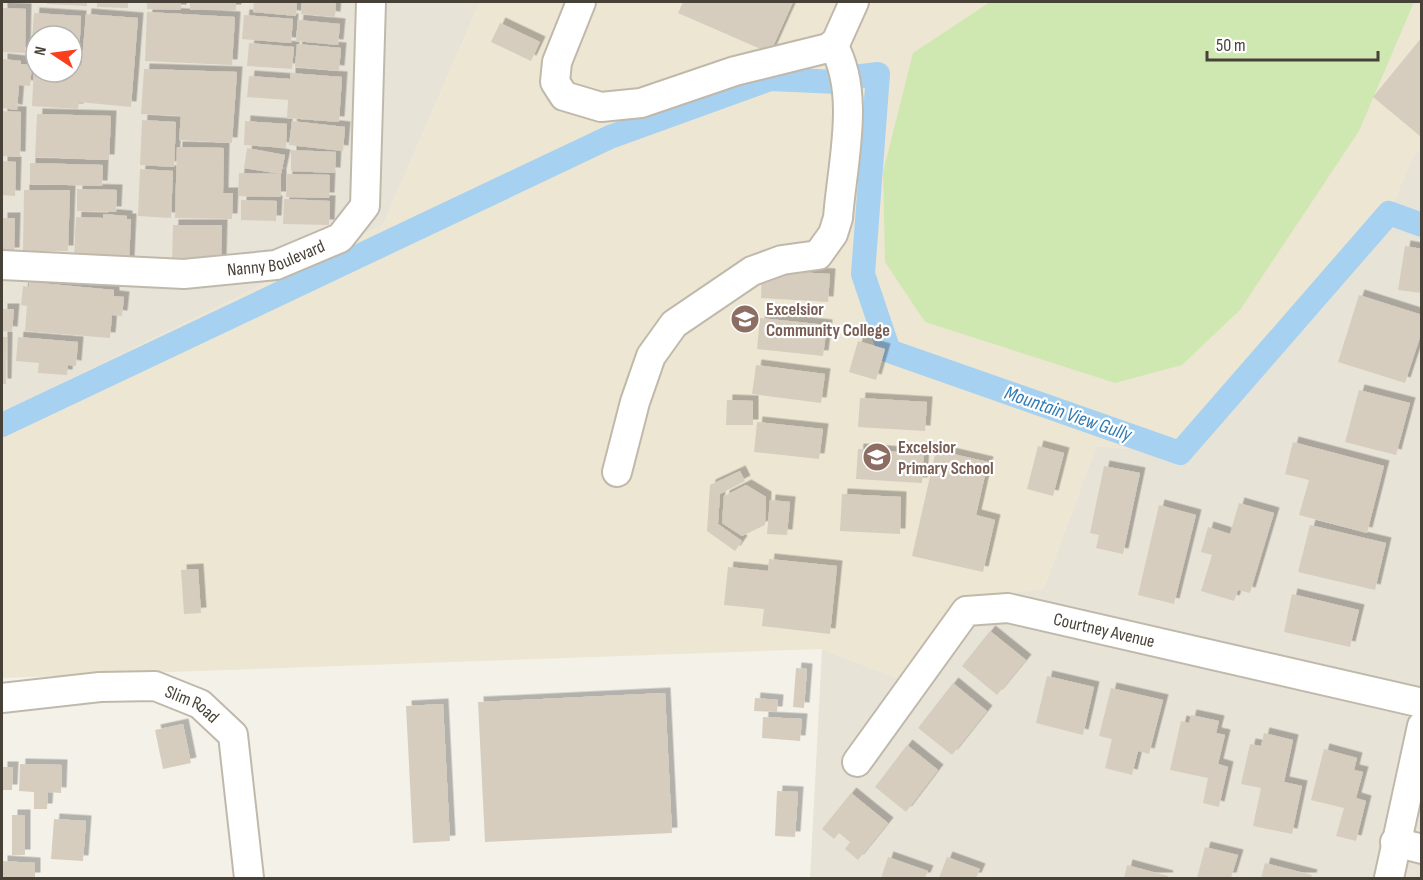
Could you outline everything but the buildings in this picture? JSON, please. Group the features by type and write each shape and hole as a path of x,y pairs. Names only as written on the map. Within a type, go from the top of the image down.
{"street":[{"name":"Nanny Boulevard","path":"2,265 184,274 276,265 340,238 365,206 371,2"},
{"path":"581,2 557,62 555,82 564,96 601,107 641,103 735,70 807,54 833,45 854,2"},
{"path":"617,472 635,402 651,356 674,324 752,271 782,260 818,255 833,234 837,218 849,109 845,72 833,45"},
{"name":"Courtney Avenue","path":"857,762 966,611 1008,608 1422,703"},
{"name":"Slim Road","path":"2,698 100,687 155,686 200,704 233,735 249,879"},
{"path":"1389,879 1408,846 1422,726"}],"shaded area":[{"path":"2,2 480,2 383,225 2,413"},
{"name":"Excelsior Community College","path":"480,2 1421,2 1421,147 1412,158 1389,213 1180,453 1096,446 1044,588 966,600 910,683 822,649 2,678 2,413 383,225"},
{"path":"1421,147 1421,878 810,878 822,649 910,683 966,600 1044,588 1096,446 1180,453 1389,213 1412,158"}],"green space":[{"path":"990,2 1414,2 1359,131 1240,310 1182,365 1115,383 925,322 885,262 883,172 913,53"}],"waterway":[{"name":"Mountain View Gully","path":"853,77 878,74 863,274 889,351 1180,453 1389,213 1422,225"},
{"path":"2,425 610,137 770,79 838,82"}],"place":[{"name":"Excelsior Community College","path":"745,319"},
{"name":"Excelsior Primary School","path":"877,457"}]}
